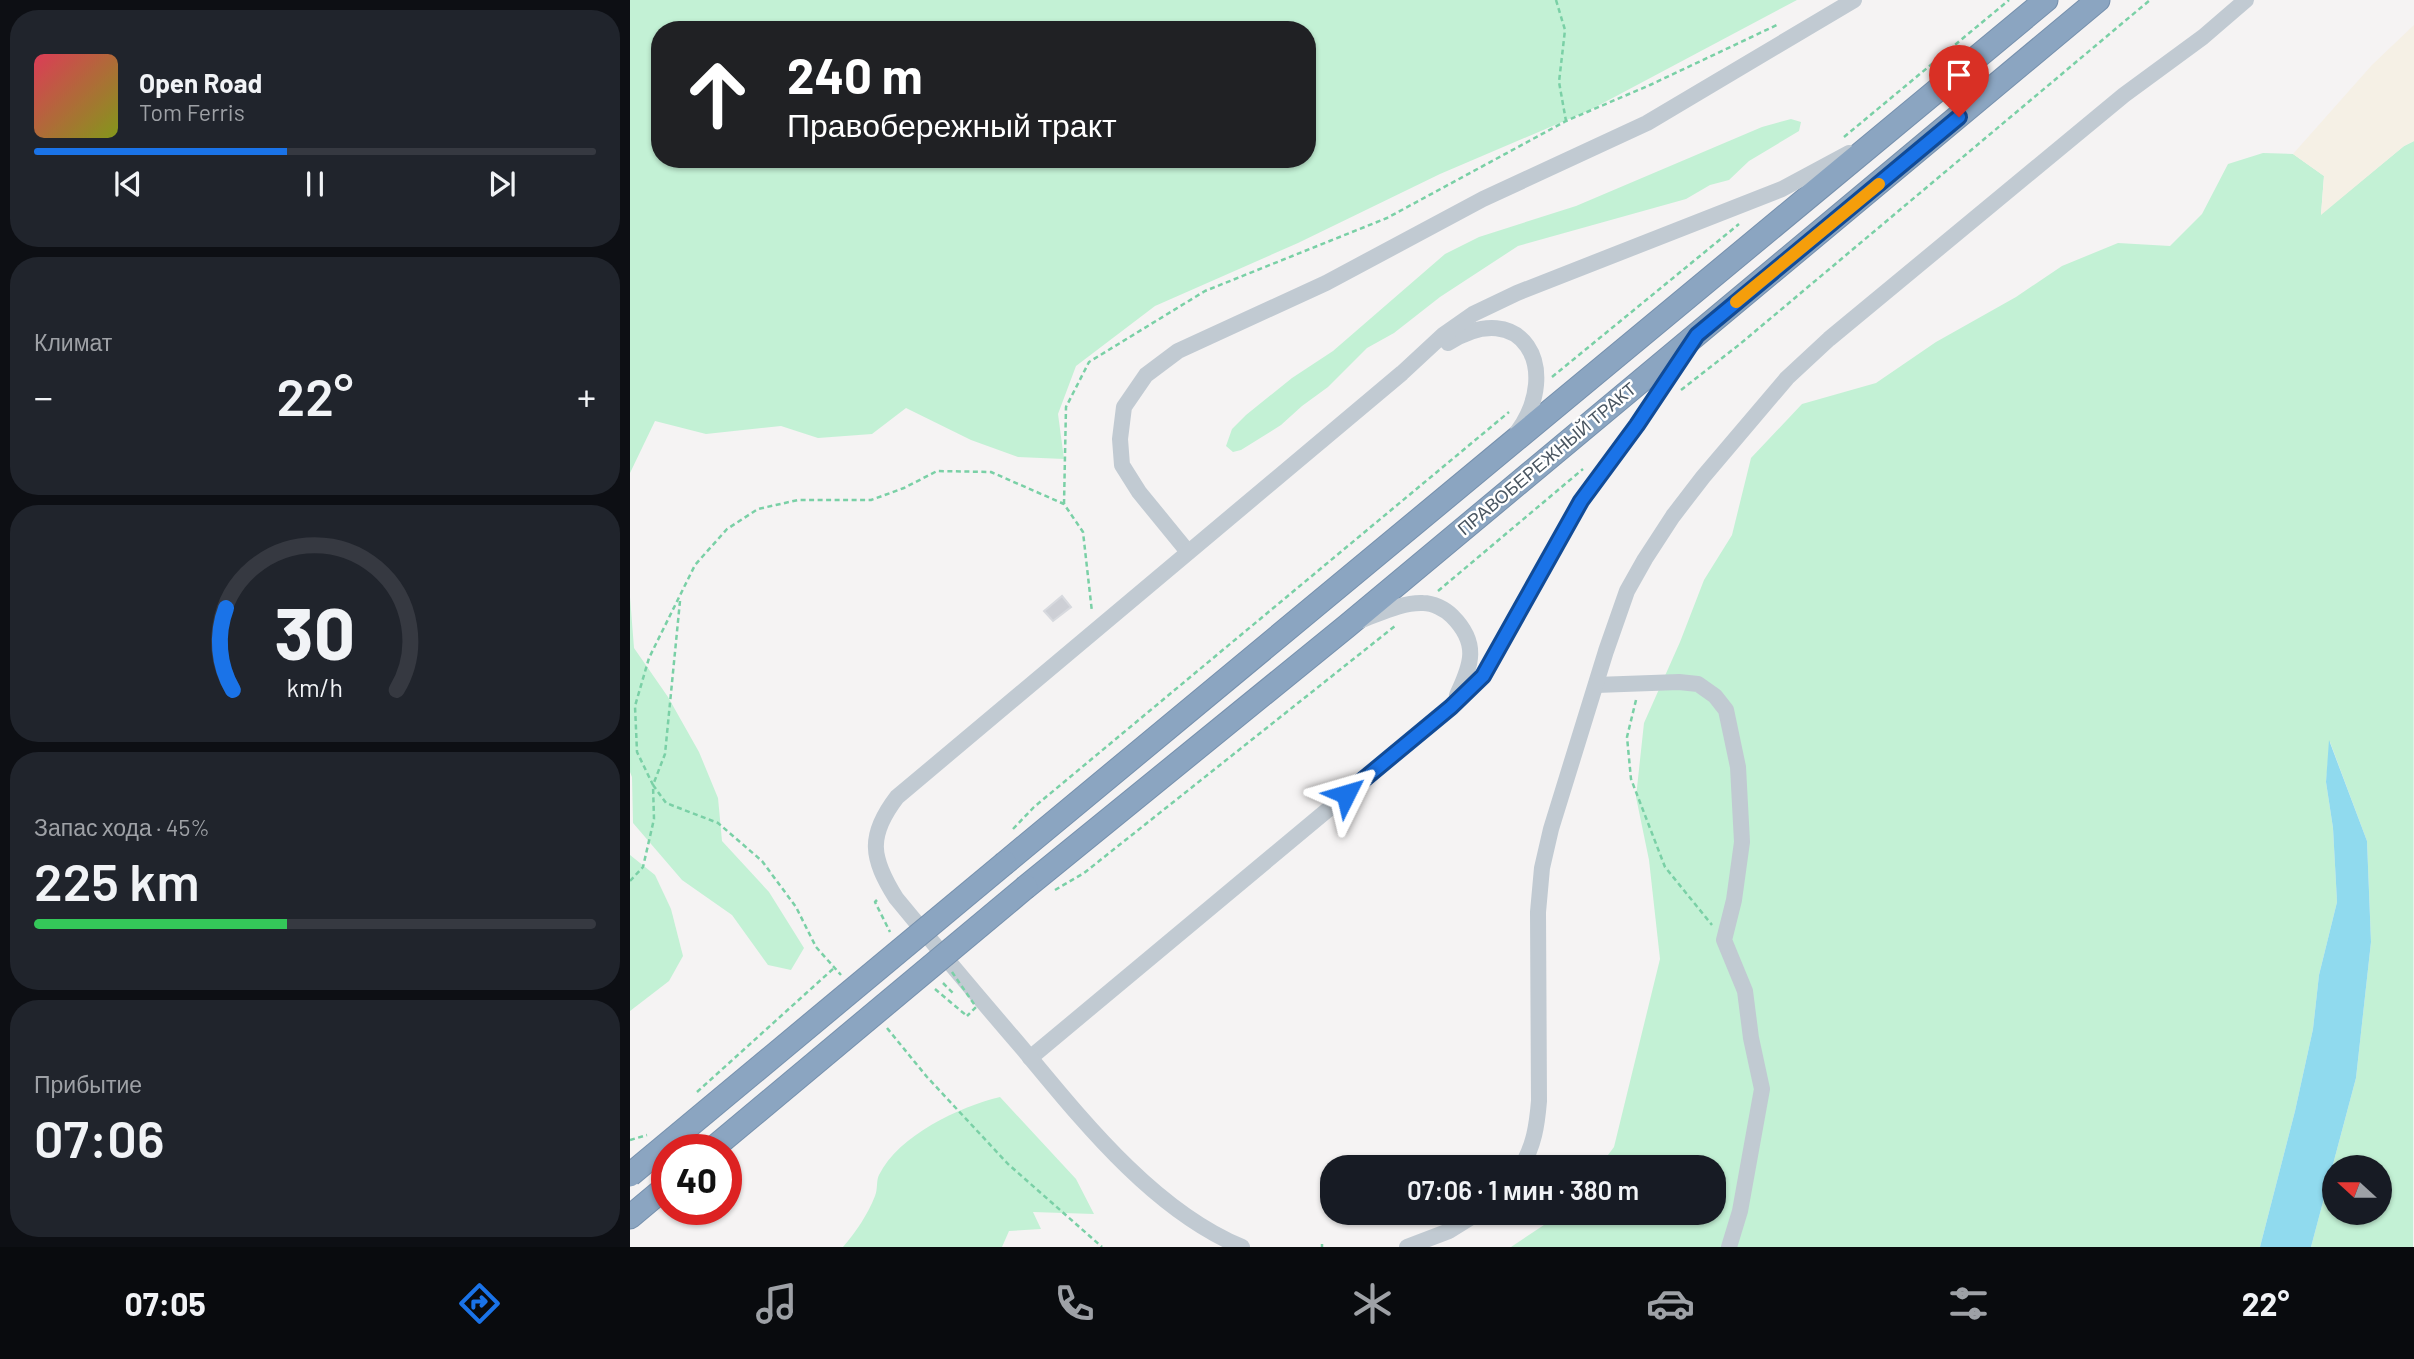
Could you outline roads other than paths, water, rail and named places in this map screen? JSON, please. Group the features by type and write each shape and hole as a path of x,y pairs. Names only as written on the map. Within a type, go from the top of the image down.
{"highway":[{"name":"ПРАВОБЕРЕЖНЫЙ ТРАКТ","path":"630,1175 2046,0"},
{"name":"ПРАВОБЕРЕЖНЫЙ ТРАКТ","path":"730,1134 1026,887 1347,626 2098,0"},
{"path":"630,1217 651,1199"}],"street":[{"path":"1188,552 1139,492 1122,465 1120,439 1124,407 1146,375 1178,351 1326,283 1483,199 1647,122 1854,0"},
{"path":"1528,1155 1536,1132 1539,1101 1538,912 1542,869 1551,829 1627,591 1645,559 1703,477 1787,379 1829,339 2124,94 2203,37 2246,0"},
{"path":"1242,1247 1219,1238 1194,1222 1143,1180 1085,1124 896,898 884,879 876,857 876,836 883,816 897,797 1402,373 1443,335 1474,314 1517,293 1782,189 1899,123"},
{"path":"1402,373 1463,333 1493,328 1512,332 1528,344 1536,362 1536,389 1528,418 1505,449"},
{"path":"1030,1058 1451,707 1483,676 1581,501 1637,425 1697,335"},
{"path":"1347,626 1398,607 1424,603 1445,609 1465,629 1471,650 1466,675 1451,707"},
{"path":"1596,685 1698,684 1715,696 1726,710 1738,767 1742,842 1734,900 1724,940 1745,991 1751,1038 1762,1089 1741,1211 1729,1247"},
{"path":"1407,1247 1458,1225"}],"water":[{"path":"2329,740 2367,841 2371,942 2356,1078 2335,1155 2322,1155 2322,1206 2311,1247 2260,1247 2295,1111 2313,1029 2319,975 2337,902 2333,828 2326,782"}]}
